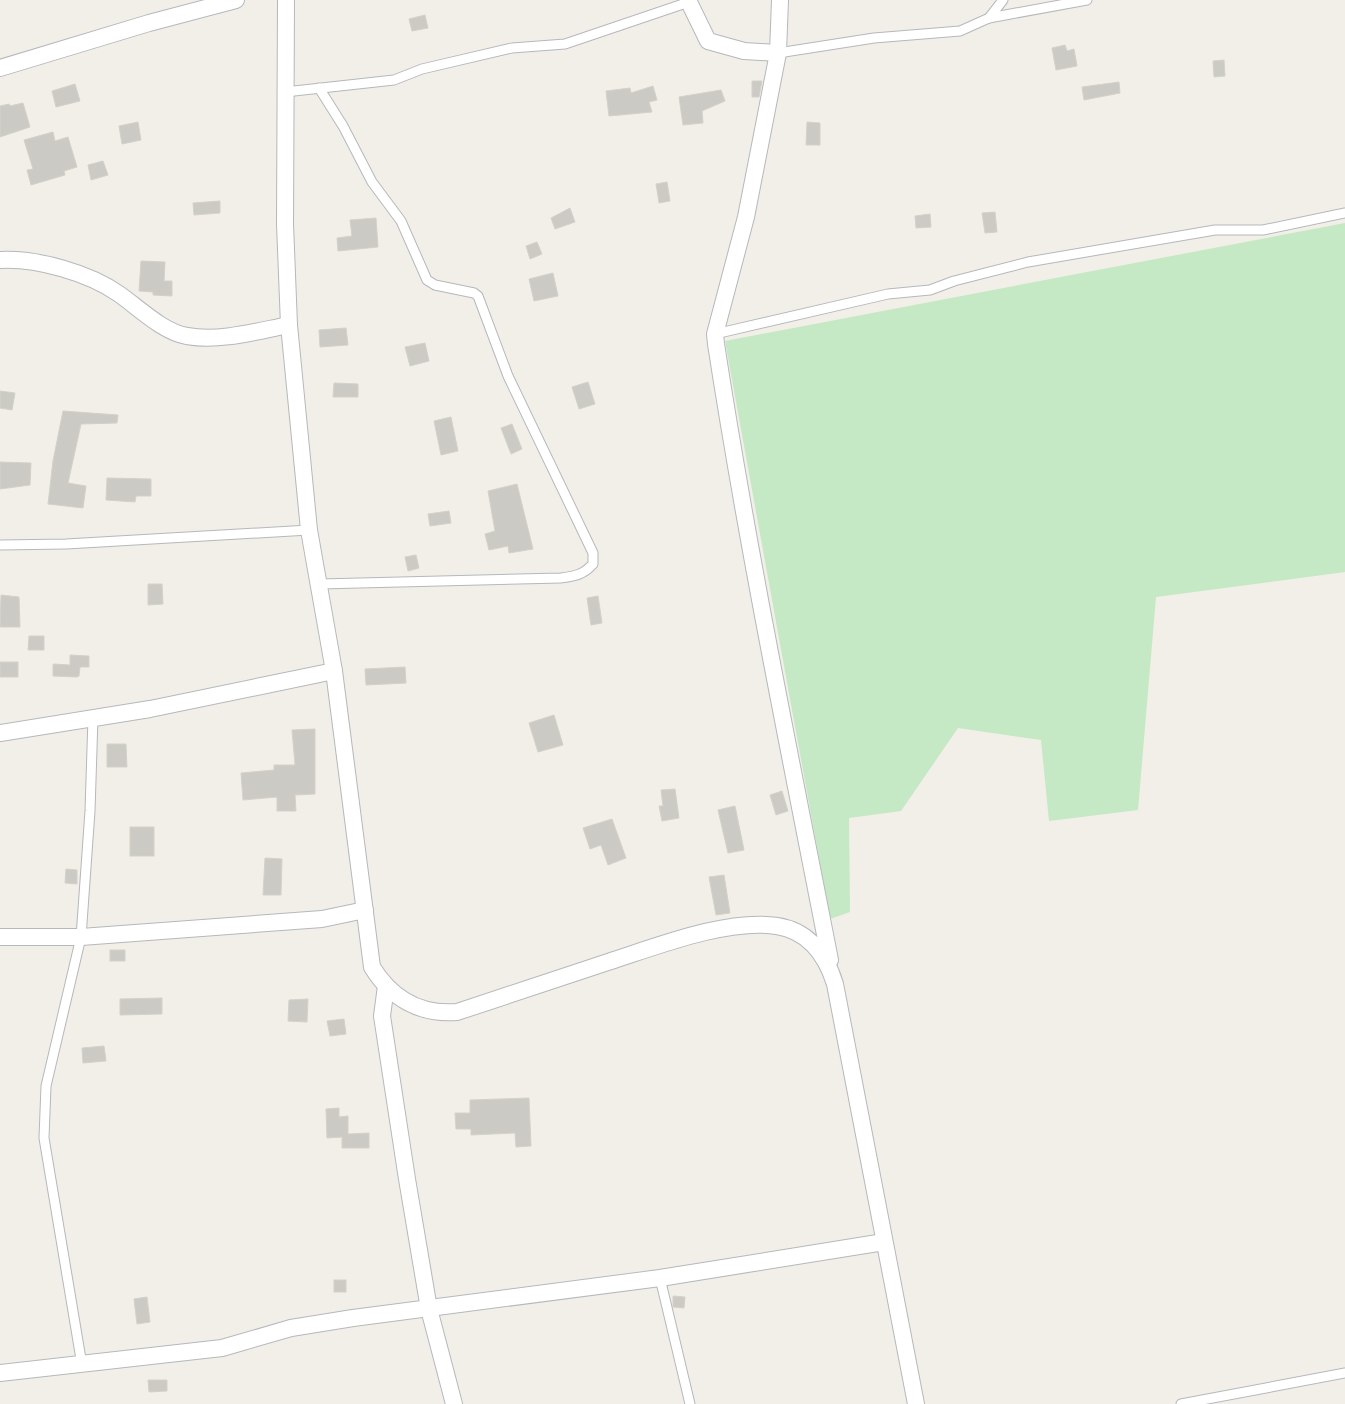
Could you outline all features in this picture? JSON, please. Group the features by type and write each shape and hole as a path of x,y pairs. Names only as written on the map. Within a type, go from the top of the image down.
{"street":[{"path":"0,68 149,23 236,0"},
{"path":"286,0 285,242 289,325 309,530 334,671 372,967 386,986 404,1002 417,1008 443,1013 457,1012 666,943 719,930 752,925 777,926 798,932 814,943 832,974"},
{"path":"780,0 778,53 746,217 715,334 731,442 916,1404"},
{"path":"688,1 708,41 744,51 778,53"},
{"path":"0,260 27,261 90,277 117,292 169,329 186,336 221,337 289,325"},
{"path":"0,733 150,709 334,671"},
{"path":"0,937 81,937 322,919 365,910"},
{"path":"386,986 382,1016 429,1309 454,1404"},
{"path":"0,1373 222,1348 291,1328 353,1318 660,1278 884,1242"}],"lane":[{"path":"989,18 997,11 1003,0"},
{"path":"778,53 874,38 960,31 989,18 1087,0"},
{"path":"285,92 394,80 422,69 512,48 565,44 688,1"},
{"path":"319,88 343,126 372,182 401,221 427,280 436,285 474,293 478,296 508,376 594,553 593,564 587,571 581,575 560,578 320,584"},
{"path":"715,334 888,294 930,290 1028,262 1215,230 1263,230 1345,213"},
{"path":"0,545 66,544 309,530"},
{"path":"82,1365 44,1138 46,1086 81,937 90,811 93,718"},
{"path":"660,1278 690,1404"},
{"path":"1181,1404 1345,1373"}],"green space":[{"path":"1345,223 1345,572 1156,597 1138,810 1049,821 1041,740 958,728 901,811 849,818 850,912 830,919 725,341"}],"building":[{"path":"425,15 428,28 412,31 409,19"},
{"path":"1065,45 1067,51 1074,49 1077,66 1056,70 1052,48"},
{"path":"1224,60 1225,76 1214,77 1213,61"},
{"path":"752,81 762,81 759,97 752,97"},
{"path":"1119,82 1120,93 1084,100 1082,87"},
{"path":"75,84 80,101 56,107 52,91"},
{"path":"653,86 657,100 649,102 652,112 609,116 606,91 630,88 631,93"},
{"path":"721,90 725,101 702,111 703,123 683,125 679,97"},
{"path":"23,103 30,127 0,137 0,106"},
{"path":"138,122 141,140 122,144 119,126"},
{"path":"807,122 820,123 820,145 806,145"},
{"path":"53,132 55,141 68,137 77,167 64,171 65,175 31,185 27,170 33,169 24,140"},
{"path":"103,161 108,175 91,180 88,165"},
{"path":"667,182 670,201 659,203 656,184"},
{"path":"220,201 220,213 194,215 193,203"},
{"path":"570,208 575,222 555,229 551,218"},
{"path":"995,212 997,232 985,233 982,213"},
{"path":"930,214 931,227 916,228 915,216"},
{"path":"376,218 378,247 338,251 337,238 352,236 350,220"},
{"path":"537,242 542,254 530,259 526,246"},
{"path":"141,261 165,262 164,281 172,281 172,296 153,295 153,292 139,291"},
{"path":"553,273 558,296 534,301 529,279"},
{"path":"346,328 348,345 320,347 319,330"},
{"path":"425,343 429,361 410,366 405,347"},
{"path":"588,382 595,404 579,409 572,387"},
{"path":"334,383 358,384 358,397 333,397"},
{"path":"0,391 15,393 12,410 0,408"},
{"path":"63,411 118,415 117,423 81,424 68,483 86,486 83,508 48,504 53,461"},
{"path":"451,417 458,451 441,455 434,421"},
{"path":"512,424 522,449 511,454 501,428"},
{"path":"0,462 31,463 30,485 0,489"},
{"path":"107,478 151,479 151,496 136,496 135,502 106,500"},
{"path":"517,484 533,549 509,553 508,546 489,550 485,534 495,531 488,491"},
{"path":"449,511 451,523 430,526 428,514"},
{"path":"416,555 419,568 408,571 405,557"},
{"path":"148,584 162,584 163,604 148,605"},
{"path":"1,595 19,597 20,627 0,627"},
{"path":"598,596 602,623 591,625 587,598"},
{"path":"29,636 44,636 44,650 28,650"},
{"path":"70,655 89,656 89,667 80,667 79,676 77,677 53,676 53,664 70,665"},
{"path":"0,662 18,662 18,677 0,677"},
{"path":"405,667 406,683 366,685 365,669"},
{"path":"554,715 563,745 538,752 529,723"},
{"path":"315,729 315,794 295,795 296,811 277,811 277,797 243,800 241,773 274,770 274,765 295,765 292,730"},
{"path":"107,744 126,744 127,767 107,767"},
{"path":"675,789 679,818 662,821 659,806 663,806 661,790"},
{"path":"782,791 788,811 776,815 770,795"},
{"path":"735,806 744,850 728,853 718,810"},
{"path":"612,819 626,858 608,865 601,845 590,849 583,828"},
{"path":"130,827 154,827 154,856 130,856"},
{"path":"265,858 282,859 281,895 263,895"},
{"path":"66,869 77,870 77,884 65,883"},
{"path":"724,875 730,913 716,915 709,877"},
{"path":"110,950 125,950 125,961 110,961"},
{"path":"162,998 162,1014 120,1015 120,999"},
{"path":"308,999 307,1022 288,1021 289,1000"},
{"path":"344,1019 346,1034 330,1036 327,1021"},
{"path":"104,1046 106,1061 83,1063 82,1048"},
{"path":"529,1098 531,1146 516,1147 515,1133 471,1135 471,1129 456,1129 455,1113 470,1113 470,1100"},
{"path":"339,1108 339,1117 348,1116 348,1134 369,1133 369,1148 342,1148 342,1137 327,1138 326,1109"},
{"path":"334,1280 346,1280 346,1292 334,1292"},
{"path":"673,1296 685,1297 684,1308 673,1307"},
{"path":"147,1297 150,1322 137,1324 134,1299"},
{"path":"148,1380 167,1380 167,1391 149,1392"}]}
